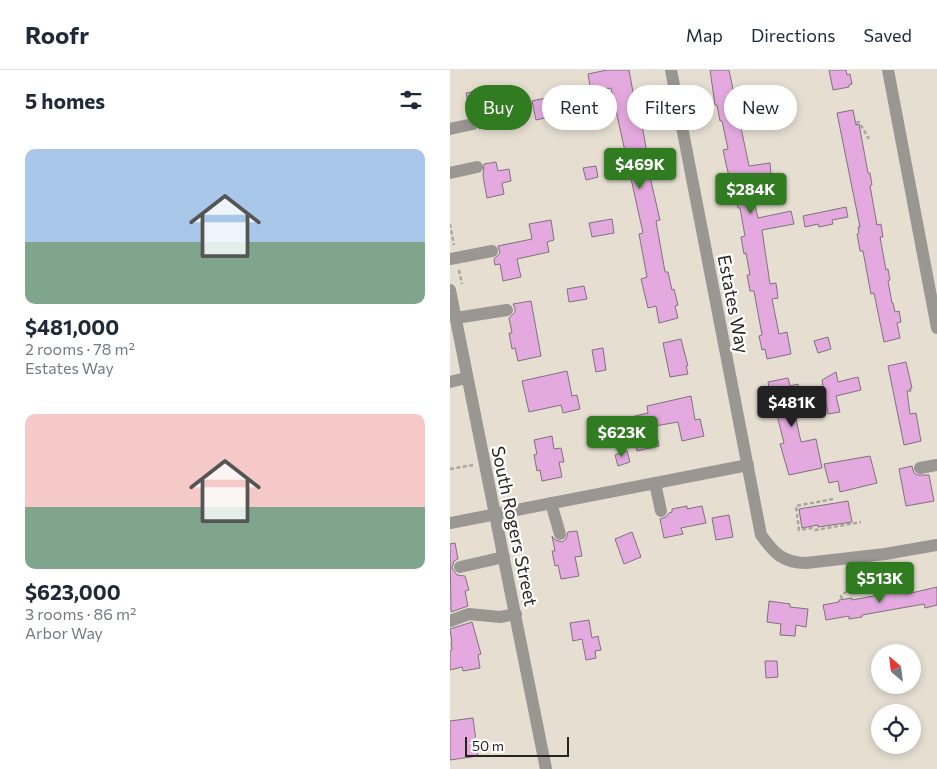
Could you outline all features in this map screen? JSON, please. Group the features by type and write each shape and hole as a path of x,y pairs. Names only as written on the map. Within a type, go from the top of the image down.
{"street":[{"name":"Estates Way","path":"671,70 760,535 779,556 794,563 885,554 937,544"},
{"path":"888,70 937,328"},
{"path":"450,128 465,125"},
{"path":"450,173 478,167"},
{"path":"450,259 492,251"},
{"name":"South Rogers Street","path":"450,290 454,320 516,614 546,769"},
{"path":"454,320 507,310"},
{"path":"450,382 466,378"},
{"path":"450,523 748,465"},
{"path":"920,468 937,465"},
{"path":"655,483 661,511"},
{"path":"551,504 560,534"},
{"path":"460,566 504,557"},
{"path":"450,621 469,614 500,617 516,614"}],"path":[{"path":"856,123 859,122 869,139"},
{"path":"450,469 483,462"},
{"path":"833,499 796,506 799,530 811,528 816,530 861,522"},
{"path":"842,599 841,596 847,591 853,590"}],"building":[{"path":"607,70 629,70 632,85 627,85 627,130 643,130 649,164 647,164 660,220 656,221 665,272 668,272 672,290 674,289 678,305 675,306 678,318 659,323 656,306 648,308 641,279 647,277 639,234 643,233 617,115 617,85 590,85 588,74"},
{"path":"710,70 729,70 732,85 724,85 724,130 742,130 749,166 770,163 771,174 751,177 753,187 751,187 758,218 791,211 794,224 762,230 770,284 776,283 778,298 772,299 779,334 787,332 791,354 767,359 765,349 762,350 759,336 762,335 754,291 750,291 747,275 750,275 741,237 745,236 740,208 738,208 733,193 726,164 723,150 728,149 722,121 720,121 717,105 715,105 714,85 712,85"},
{"path":"829,70 846,70 847,75 850,74 852,84 849,87 833,90"},
{"path":"542,99 542,119 536,120 532,101"},
{"path":"853,110 856,125 859,124 868,173 870,173 872,185 870,186 877,225 881,224 883,237 880,237 886,270 888,269 890,280 888,281 892,303 895,312 899,311 901,322 897,323 900,338 884,342 874,293 871,294 863,251 860,251 857,234 859,233 858,227 860,227 837,113"},
{"path":"496,162 498,171 509,169 511,181 502,183 504,194 487,198 483,176 484,164"},
{"path":"596,166 598,177 586,180 583,168"},
{"path":"846,207 848,217 832,220 833,224 819,227 818,224 805,227 803,216"},
{"path":"612,219 614,233 592,237 589,223"},
{"path":"551,220 554,240 547,242 549,252 517,259 521,277 503,281 500,264 495,265 494,259 500,253 498,246 532,239 529,224"},
{"path":"584,286 587,299 569,302 567,289"},
{"path":"531,301 541,356 518,361 515,348 512,349 509,333 512,333 509,318 515,312 513,304"},
{"path":"828,337 831,349 818,353 814,341"},
{"path":"681,339 688,366 686,366 688,374 670,377 663,343"},
{"path":"603,348 606,370 596,372 592,350"},
{"path":"906,362 912,388 910,388 911,391 907,391 910,414 916,413 921,441 904,445 888,366"},
{"path":"567,371 572,396 577,395 580,409 563,413 561,405 529,412 522,381"},
{"path":"836,372 838,382 858,377 861,390 836,396 840,412 828,414 822,380"},
{"path":"788,378 790,386 798,384 800,392 802,390 804,403 793,406 801,442 816,439 822,468 789,475 780,444 784,443 777,415 765,417 762,406 772,404 768,382"},
{"path":"691,396 695,420 700,419 704,436 682,441 678,422 655,426 659,446 637,451 631,417 648,413 647,406"},
{"path":"552,436 554,449 561,448 564,462 559,462 562,477 542,481 540,470 537,471 534,455 537,454 534,440"},
{"path":"627,451 630,462 618,466 615,455"},
{"path":"870,456 877,483 840,492 838,481 829,483 824,464"},
{"path":"912,466 914,473 917,475 929,475 934,501 906,506 899,469"},
{"path":"848,501 852,522 802,528 799,509"},
{"path":"687,506 687,509 702,506 706,523 681,528 683,534 664,538 660,519 672,512 672,509"},
{"path":"729,515 733,537 716,540 712,518"},
{"path":"577,531 582,556 575,557 579,576 561,579 558,565 555,566 552,536 555,540 562,542 566,539 568,532"},
{"path":"632,532 641,557 624,564 615,539"},
{"path":"455,543 458,559 454,561 452,568 457,575 465,576 469,590 465,591 468,606 451,612 450,544"},
{"path":"937,587 937,605 925,608 924,604 862,615 862,617 849,619 849,616 826,620 823,605 839,602 839,600 852,598 852,600 879,595 879,593 891,590 892,593 907,591 907,594"},
{"path":"769,601 790,604 790,607 808,609 806,627 796,625 795,636 780,635 781,624 767,622"},
{"path":"589,620 592,638 598,636 601,650 595,651 596,658 586,660 582,639 573,641 570,623"},
{"path":"472,622 481,654 478,655 480,668 463,671 462,667 450,670 452,643 450,629"},
{"path":"765,661 777,661 778,677 766,678"},
{"path":"473,718 478,756 450,760 450,721"}]}
